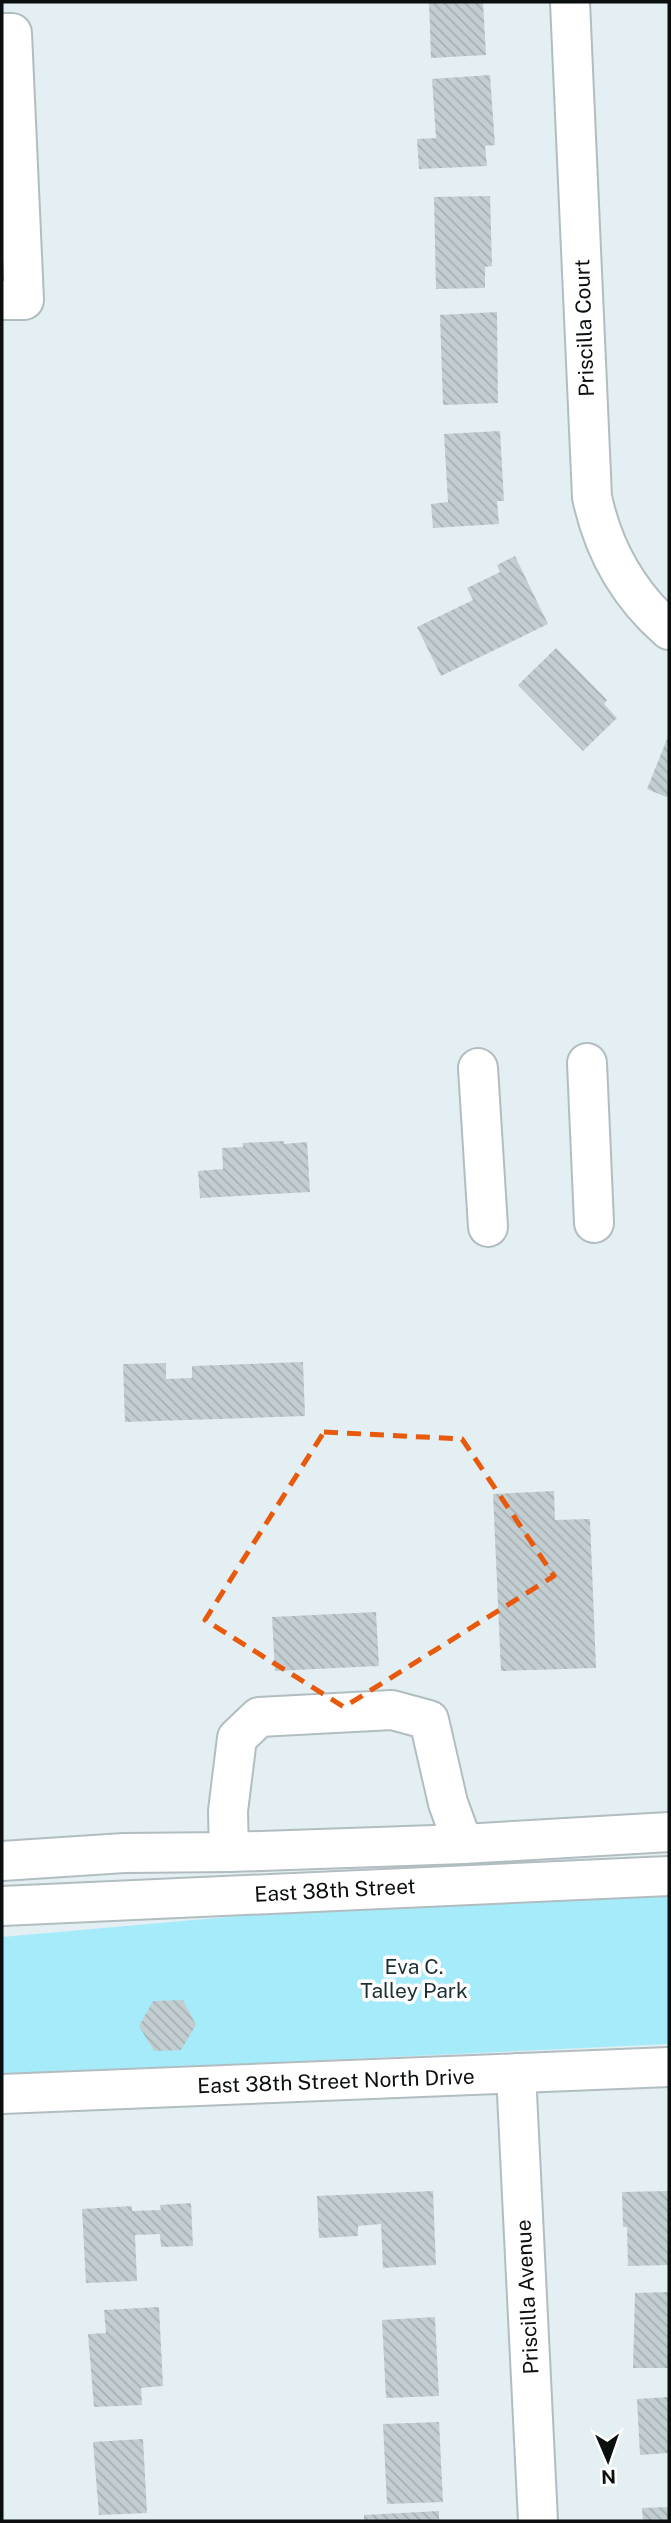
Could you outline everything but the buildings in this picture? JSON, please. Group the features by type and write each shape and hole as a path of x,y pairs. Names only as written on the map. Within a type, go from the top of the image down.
{"street":[{"name":"Priscilla Court","path":"570,2 592,497 601,532 615,564 645,607 669,630"},
{"path":"2,300 24,300 8,23"},
{"path":"587,1063 594,1223"},
{"path":"478,1068 488,1227"},
{"path":"229,1852 228,1811 237,1738 259,1717 392,1710 429,1720 447,1802 463,1844"},
{"name":"East 38th Street","path":"2,1861 124,1853 463,1844 669,1832"},
{"name":"East 38th Street","path":"2,1906 669,1875"},
{"name":"East 38th Street North Drive","path":"2,2094 669,2067"},
{"name":"Priscilla Avenue","path":"516,2073 538,2521"}],"highlighted area":[{"path":"324,1432 462,1439 554,1576 344,1707 205,1620"}],"green space":[{"name":"Eva C. Talley Park","path":"669,1891 669,2044 2,2075 2,1937 407,1901"}]}
